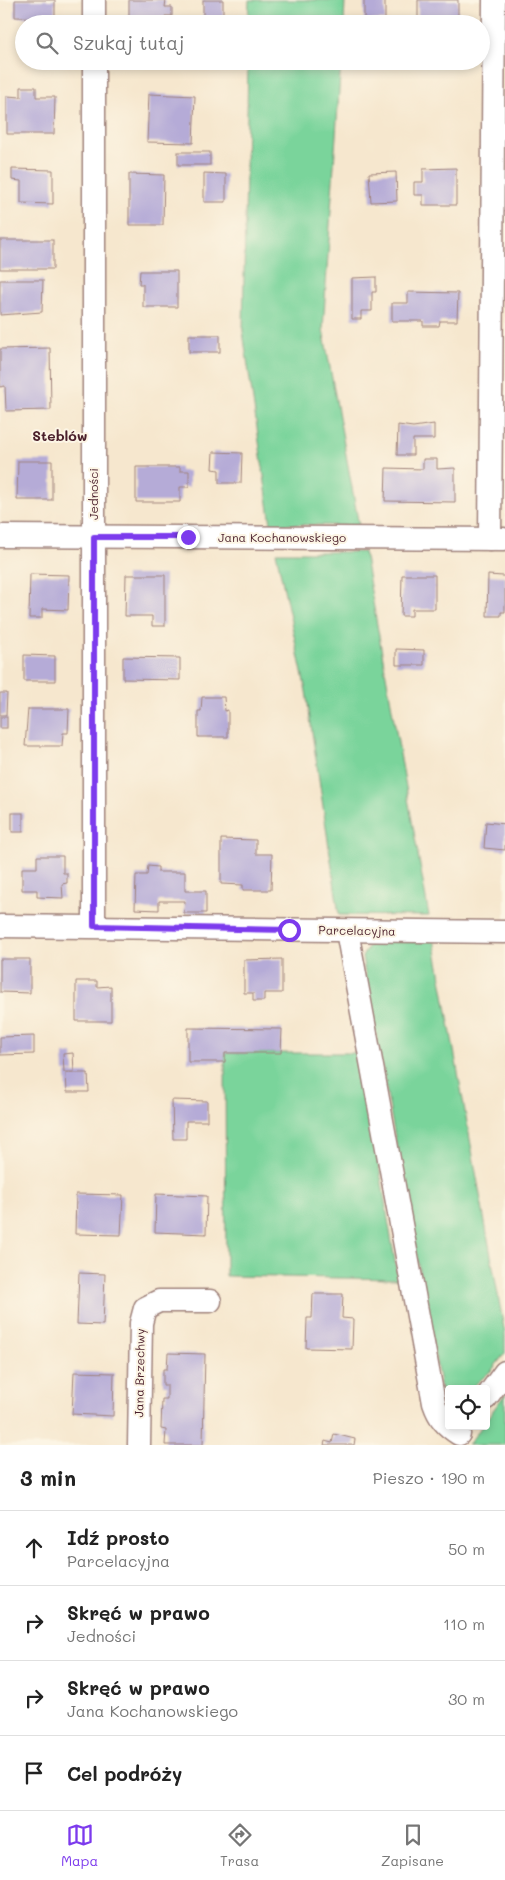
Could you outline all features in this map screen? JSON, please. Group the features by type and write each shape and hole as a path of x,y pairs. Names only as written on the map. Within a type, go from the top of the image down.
{"street":[{"path":"94,0 94,15"},
{"path":"494,0 498,539"},
{"name":"Jedności","path":"94,70 94,926"},
{"name":"Jana Kochanowskiego","path":"0,536 498,539"},
{"name":"Parcelacyjna","path":"0,926 505,932"},
{"path":"347,931 434,1403 439,1416 447,1426 459,1435"},
{"name":"Jana Brzechwy","path":"139,1445 141,1323 145,1308 159,1301 210,1301"},
{"path":"490,1393 505,1372"}],"green space":[{"path":"249,0 345,0 344,15 248,15"},
{"path":"248,70 340,70 323,329 359,526 271,524 243,332"},
{"path":"276,552 364,552 429,916 339,915 306,691"},
{"path":"383,939 434,939 505,1334 505,1353 492,1370 475,1385 445,1385 445,1395 442,1395 362,957 371,942"},
{"path":"225,1053 360,1053 398,1279 226,1276"},
{"path":"505,1394 505,1445 468,1445 479,1430 490,1430 490,1415"}],"building":[{"path":"15,0 55,0 55,15 15,15"},
{"path":"129,0 166,0 165,7 172,7 172,15 129,15"},
{"path":"203,0 223,0 223,15 203,15"},
{"path":"364,0 385,0 385,15 364,15"},
{"path":"418,0 458,0 458,15 418,15"},
{"path":"21,87 36,87 36,97 55,97 54,134 7,134 7,96 21,97"},
{"path":"149,94 195,96 193,143 147,142"},
{"path":"178,152 210,152 210,165 178,165"},
{"path":"456,168 456,205 423,205 423,195 414,195 414,182 423,182 423,169"},
{"path":"12,169 53,170 53,204 21,203 21,181 12,180"},
{"path":"396,172 397,201 371,202 369,173"},
{"path":"204,173 226,174 226,202 204,202"},
{"path":"129,174 164,175 163,225 129,225"},
{"path":"0,240 53,240 53,269 0,269"},
{"path":"140,271 177,271 177,307 143,307 143,284 139,284"},
{"path":"376,277 376,292 372,292 372,311 361,311 361,319 352,319 352,278"},
{"path":"0,280 43,280 42,312 0,315"},
{"path":"408,292 458,293 457,321 440,321 439,326 423,326 423,321 392,321 392,303 408,303"},
{"path":"189,335 220,335 220,352 189,352"},
{"path":"50,348 51,410 6,411 5,386 0,387 0,349"},
{"path":"434,424 434,439 413,439 413,455 397,455 398,425 413,427"},
{"path":"213,452 242,453 241,483 219,483 219,470 212,469"},
{"path":"423,459 437,459 437,469 455,468 455,502 385,501 386,468 423,469"},
{"path":"18,461 52,461 52,500 17,500"},
{"path":"136,467 180,467 180,471 189,471 189,487 180,487 180,502 136,502"},
{"path":"30,574 69,575 68,610 42,609 42,618 29,618"},
{"path":"126,575 165,575 165,626 152,626 152,616 125,616"},
{"path":"402,575 435,575 435,609 412,609 412,616 401,616"},
{"path":"488,575 503,576 505,578 505,612 501,612 501,616 487,616"},
{"path":"396,649 424,650 424,665 396,665"},
{"path":"24,655 55,656 55,681 24,681"},
{"path":"123,657 180,658 180,680 123,679"},
{"path":"0,693 7,693 6,715 0,715"},
{"path":"202,697 224,697 225,711 228,710 228,737 198,737 198,711 201,711"},
{"path":"28,709 69,709 68,733 63,733 62,746 25,746"},
{"path":"0,717 7,717 7,728 0,728"},
{"path":"12,813 23,813 23,832 12,832"},
{"path":"486,822 505,824 505,850 484,848"},
{"path":"221,839 256,840 256,854 272,854 271,890 243,890 243,885 221,884"},
{"path":"37,856 63,856 63,873 67,873 67,883 62,884 63,898 37,897 37,890 22,890 22,868 37,868"},
{"path":"148,866 158,867 158,872 185,872 185,891 206,891 206,913 184,913 185,901 159,901 159,910 135,909 136,875 147,875"},
{"path":"0,959 30,959 30,993 0,992"},
{"path":"282,959 282,993 264,993 264,1001 253,1001 253,993 244,993 244,960"},
{"path":"76,981 97,981 97,987 111,986 111,1021 76,1021"},
{"path":"188,1028 282,1029 281,1053 225,1053 225,1062 188,1062"},
{"path":"34,1036 34,1054 0,1055 0,1037"},
{"path":"73,1053 74,1072 64,1072 63,1054"},
{"path":"66,1073 88,1073 89,1092 67,1092"},
{"path":"172,1100 207,1101 207,1121 186,1121 186,1139 173,1139"},
{"path":"76,1194 123,1195 121,1235 75,1234"},
{"path":"156,1194 207,1196 206,1234 155,1232"},
{"path":"79,1273 105,1274 103,1325 77,1324"},
{"path":"313,1294 343,1294 342,1318 353,1319 352,1349 306,1348 307,1318 312,1318"},
{"path":"168,1353 205,1354 203,1445 165,1445 166,1430 161,1429 162,1399 167,1399 167,1385 163,1385 163,1369 167,1369"},
{"path":"74,1372 114,1373 113,1416 72,1414"},
{"path":"334,1434 355,1439 354,1445 324,1445 325,1441 332,1443"}],"district":[{"name":"Steblów","path":"60,436"}],"route":[{"path":"188,537 94,537 94,926 289,930"}]}
